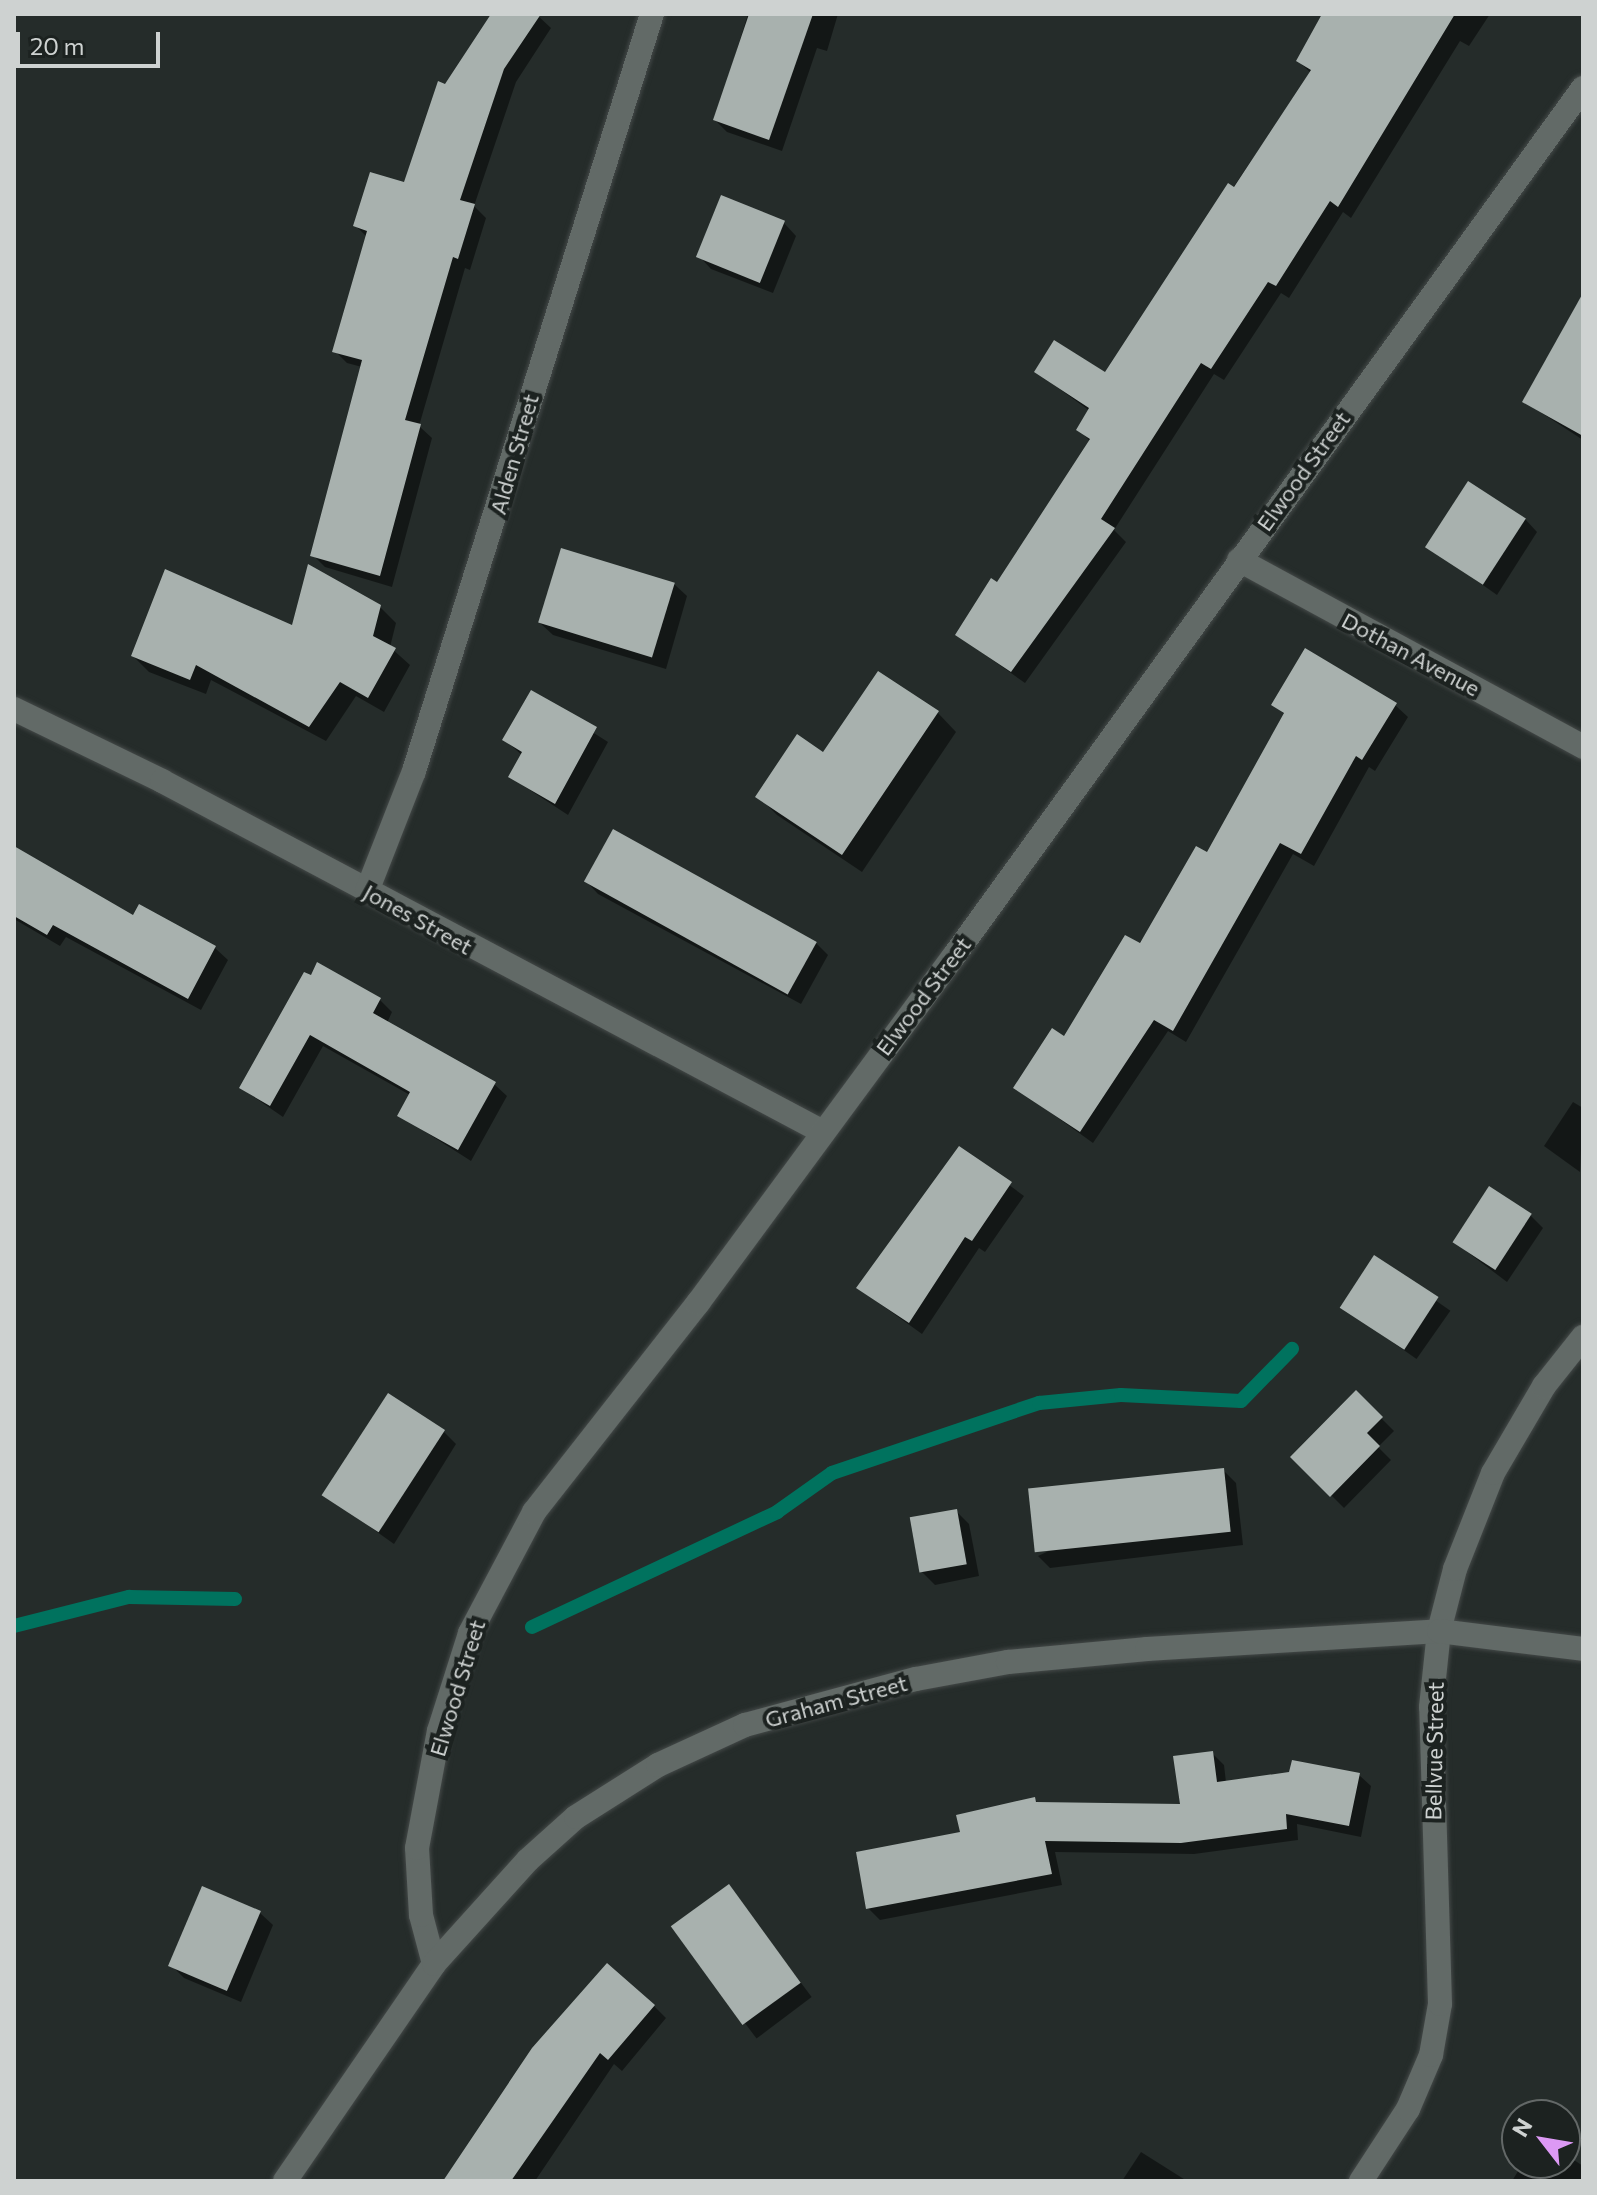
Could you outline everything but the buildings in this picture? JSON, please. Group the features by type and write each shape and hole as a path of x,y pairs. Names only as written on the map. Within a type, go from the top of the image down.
{"street":[{"name":"Alden Street","path":"367,891 433,714 652,14"},
{"name":"Elwood Street","path":"434,1964 421,1915 417,1848 439,1731 487,1596 534,1512 698,1303 821,1131 954,956 1583,88"},
{"name":"Dothan Avenue","path":"1239,560 1583,747"},
{"name":"Jones Street","path":"14,709 821,1131"},
{"name":"Bellvue Street","path":"1361,2181 1408,2109 1431,2055 1440,2004 1431,1784 1439,1631 1455,1569 1493,1473 1544,1386 1583,1337"},
{"name":"Graham Street","path":"285,2181 434,1964 528,1860 576,1817 658,1765 745,1725 916,1679 1008,1662 1439,1631 1583,1649"}],"waterway":[{"path":"532,1627 777,1512 832,1473 1039,1403 1121,1395 1241,1401 1292,1349"},
{"path":"14,1626 129,1597 235,1599"}]}
